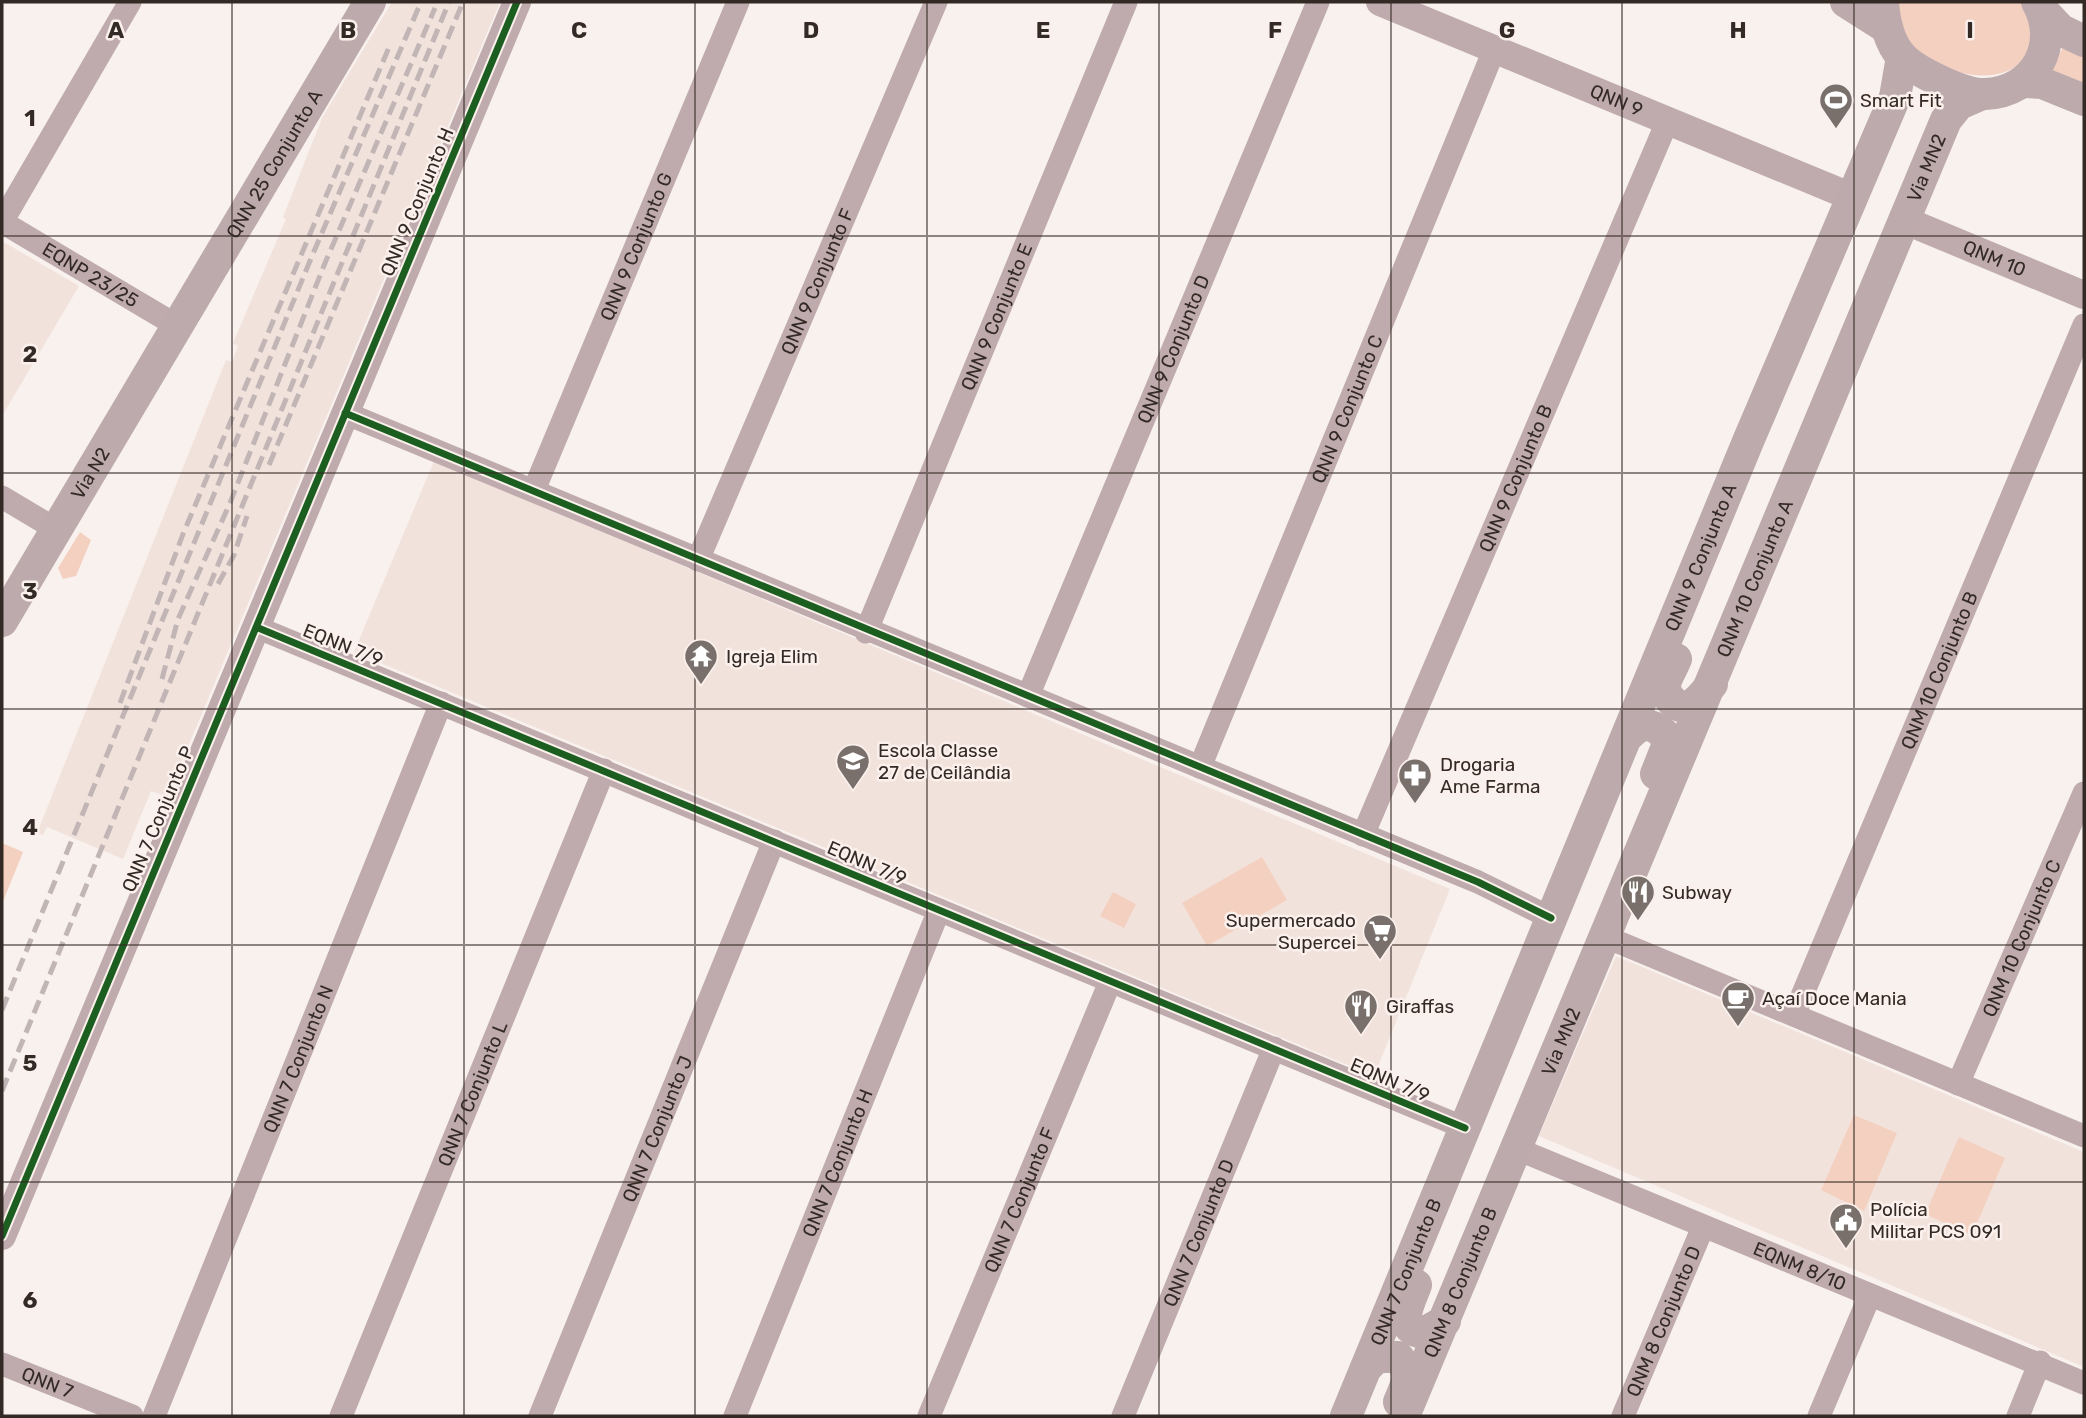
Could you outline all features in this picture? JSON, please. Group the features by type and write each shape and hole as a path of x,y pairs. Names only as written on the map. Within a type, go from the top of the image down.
{"main road":[{"name":"QNN 25 Conjunto A","path":"179,327 370,2"},
{"path":"1846,2 1885,15 1902,57 1895,97 1852,197"},
{"path":"2039,6 2061,30 2084,41"},
{"path":"2025,82 2040,65 2045,53 2047,36 2039,6"},
{"path":"1902,57 1945,83 1982,94"},
{"path":"2025,82 2042,83 2084,100"},
{"name":"Via MN2","path":"1906,221 1946,120 1959,104 1982,94 2025,82"},
{"name":"QNN 9 Conjunto A","path":"1551,918 1852,197"},
{"name":"QNM 10 Conjunto A","path":"1606,937 1906,221"},
{"name":"Via N2","path":"2,621 179,327"},
{"path":"1713,682 1696,703 1686,707 1674,704 1666,694 1665,685 1732,528 1749,439"},
{"path":"1593,968 1617,871 1668,744 1658,729 1645,724 1639,725 1630,734"},
{"path":"1445,1321 1432,1331 1419,1333 1407,1324 1404,1316 1447,1206 1462,1136 1551,918"},
{"name":"Via MN2","path":"1517,1149 1606,937"},
{"name":"QNN 7 Conjunto B","path":"1346,1416 1462,1136"},
{"name":"QNM 8 Conjunto B","path":"1404,1416 1517,1149"},
{"path":"1366,1368 1377,1357 1385,1354 1398,1357 1406,1367 1409,1378 1392,1416"}],"street":[{"path":"2,222 130,2"},
{"name":"QNN 9 Conjunto H","path":"345,414 517,2"},
{"name":"QNN 9 Conjunto G","path":"534,490 738,2"},
{"name":"QNN 9 Conjunto F","path":"698,561 936,2"},
{"name":"QNN 9 Conjunto E","path":"866,632 1126,2"},
{"name":"QNN 9 Conjunto D","path":"1028,696 1318,2"},
{"name":"QNN 9","path":"1380,2 1852,197"},
{"name":"QNN 9 Conjunto C","path":"1200,767 1494,50"},
{"name":"QNN 9 Conjunto B","path":"1363,835 1667,122"},
{"name":"QNM 10","path":"1906,221 2084,295"},
{"name":"EQNP 23/25","path":"2,222 179,327"},
{"name":"QNM 10 Conjunto B","path":"1794,1015 2084,325"},
{"path":"345,414 534,490 866,632 1478,882 1551,918"},
{"name":"QNN 7 Conjunto P","path":"2,1236 345,414"},
{"path":"2,497 57,530"},
{"name":"EQNN 7/9","path":"256,627 1274,1048 1462,1136"},
{"name":"QNN 7 Conjunto N","path":"154,1416 441,703"},
{"name":"QNN 7 Conjunto L","path":"341,1416 604,770"},
{"name":"QNM 10 Conjunto C","path":"1958,1084 2084,793"},
{"name":"QNN 7 Conjunto J","path":"540,1416 774,841"},
{"name":"QNN 7 Conjunto H","path":"735,1416 939,910"},
{"path":"1606,937 2084,1136"},
{"name":"QNN 7 Conjunto F","path":"929,1416 1110,982"},
{"name":"QNN 7 Conjunto D","path":"1123,1416 1274,1048"},
{"name":"EQNM 8/10","path":"1517,1149 2040,1362 2084,1383"},
{"name":"QNM 8 Conjunto D","path":"1623,1416 1703,1227"},
{"path":"1819,1416 1870,1295"},
{"path":"2018,1416 2040,1362"},
{"name":"QNN 7","path":"2,1364 132,1416"}],"shaded area":[{"path":"392,2 500,2 167,797 151,791 123,859 47,827 43,835 37,833 226,360 232,362 238,346 233,343 286,219 283,217 322,118"},
{"path":"1895,2 2020,2 2026,9 2032,27 2026,56 2013,68 1996,74 1976,75 1935,63 1918,52 1906,39"},
{"path":"2064,44 2084,53 2084,90 2050,76"},
{"path":"2,241 79,286 2,416"},
{"path":"434,461 1450,889 1374,1076 354,652"},
{"path":"80,532 91,540 76,576 63,579 58,568"},
{"path":"2,843 23,852 2,904"},
{"path":"1262,857 1287,900 1207,946 1182,903"},
{"path":"1113,892 1136,904 1124,928 1100,916"},
{"path":"1616,956 2084,1152 2084,1367 1539,1136"},
{"path":"1854,1115 1897,1133 1864,1211 1821,1190"},
{"path":"1959,1137 2005,1158 1972,1235 1925,1214"}],"railway":[{"path":"2,1010 312,256 421,2"},
{"path":"2,1091 449,2"},
{"path":"269,465 463,2"},
{"path":"162,679 178,619 230,503 325,263 435,8"},
{"path":"120,703 183,534 390,45"},
{"path":"218,584 234,555 247,516"}],"cycle path":[{"path":"2,1236 517,2"},
{"path":"345,413 1478,882 1551,918"},
{"path":"256,627 1465,1128"}],"place":[{"name":"Smart Fit","path":"1836,130"},
{"name":"Igreja Elim","path":"701,686"},
{"name":"Escola Classe 27 de Ceilândia","path":"853,791"},
{"name":"Drogaria Ame Farma","path":"1415,805"},
{"name":"Subway","path":"1638,922"},
{"name":"Supermercado Supercei","path":"1380,961"},
{"name":"Açaí Doce Mania","path":"1738,1028"},
{"name":"Giraffas","path":"1361,1036"},
{"name":"Polícia Militar PCS 091","path":"1846,1250"}]}
